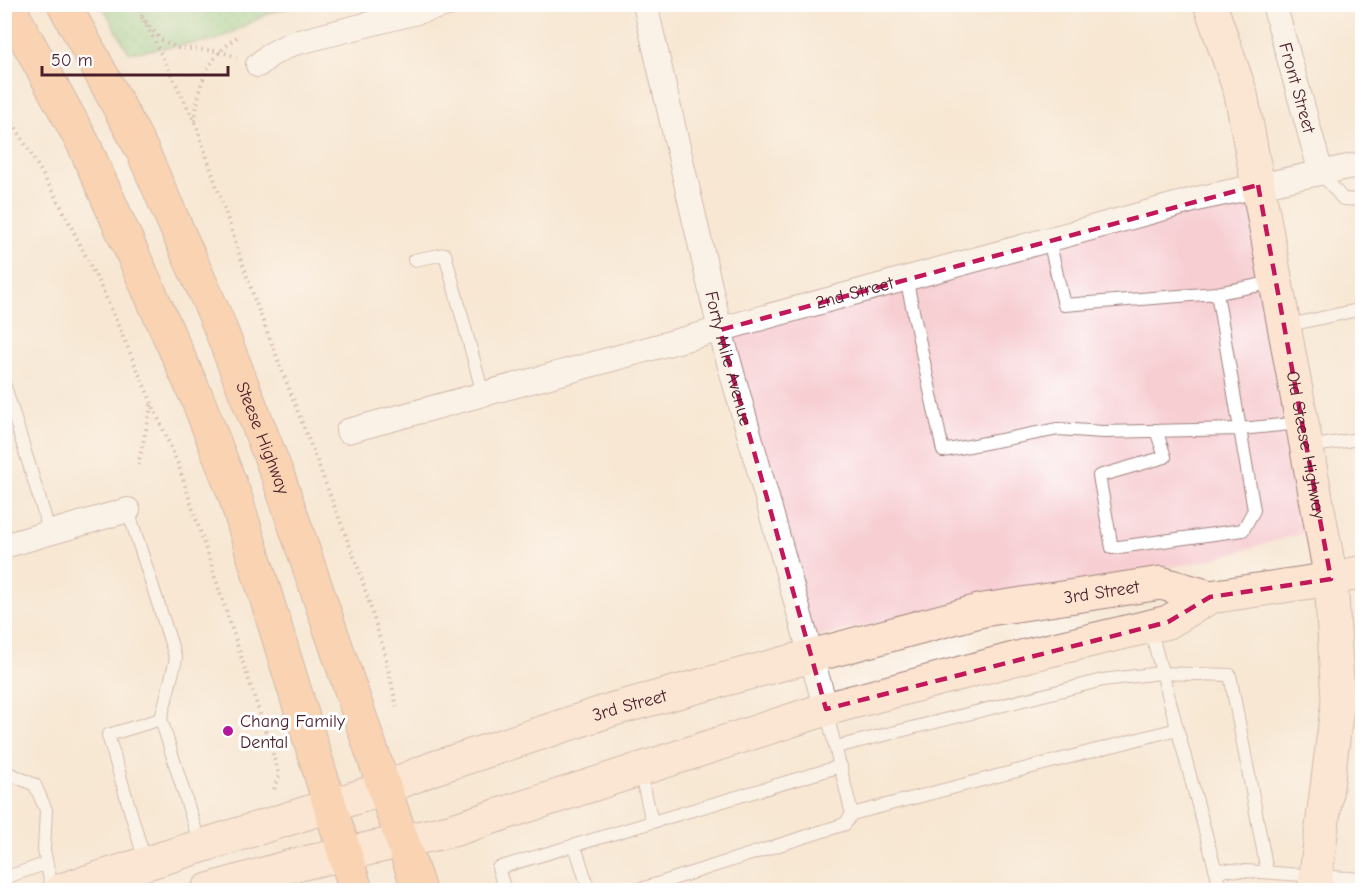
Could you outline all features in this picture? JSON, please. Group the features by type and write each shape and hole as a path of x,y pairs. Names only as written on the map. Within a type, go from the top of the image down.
{"highway":[{"path":"7,4 83,143 197,398 235,496 319,763 328,806 356,891"},
{"name":"Steese Highway","path":"64,4 142,150 217,320 279,479 372,746 383,789 419,891"}],"main road":[{"name":"Old Steese Highway","path":"1210,4 1241,94 1331,579 1338,700 1315,882"},
{"name":"3rd Street","path":"208,891 343,853 453,830 826,709 1029,655 1168,622 1210,597 1331,579 1362,572"},
{"name":"3rd Street","path":"53,877 146,864 383,789 431,769 614,709 983,610 1161,583 1210,597"}],"street":[{"path":"258,65 291,45 448,4"},
{"name":"Forty Mile Avenue","path":"645,4 720,330 826,709"},
{"name":"Front Street","path":"1274,4 1321,172"},
{"name":"2nd Street","path":"348,431 1201,198 1362,165"},
{"path":"4,546 128,510"}],"lane":[{"path":"1321,172 1343,199 1362,200"},
{"path":"1049,240 1064,305 1217,293 1276,282"},
{"path":"414,260 445,254 483,394"},
{"path":"906,278 943,451 1058,429 1103,432 1240,429 1359,439 1362,442"},
{"path":"1156,430 1165,457 1099,476 1112,548 1243,530 1254,510 1217,293"},
{"path":"1284,327 1362,309"},
{"path":"4,383 50,533"},
{"path":"128,510 176,659 161,719 201,847"},
{"path":"1149,627 1221,891"},
{"path":"836,747 1103,680 1160,673 1230,675 1267,871"},
{"path":"826,709 852,814"},
{"path":"146,864 108,735 161,719"},
{"path":"638,891 845,824 852,814 1177,729"},
{"path":"505,891 498,868 841,766"},
{"path":"639,769 652,822"},
{"path":"4,771 35,785 46,810 53,877 52,891"},
{"path":"575,846 589,891"},
{"path":"1215,869 1267,871 1315,882 1362,879"},
{"path":"4,878 53,877"}],"path":[{"path":"134,4 195,122 256,303 359,570 384,651 397,707"},
{"path":"137,11 161,40 178,48 218,51 258,65"},
{"path":"195,122 198,92 218,51 238,36"},
{"path":"138,465 152,403"}],"highlighted area":[{"path":"1258,185 1331,579 1210,597 1168,622 826,709 720,330"}],"shaded area":[{"path":"1258,185 1321,528 1201,562 989,596 794,643 720,330"}],"green space":[{"path":"102,5 302,5 269,13 217,40 129,53"}],"place":[{"name":"Chang Family Dental","path":"228,731"}]}
